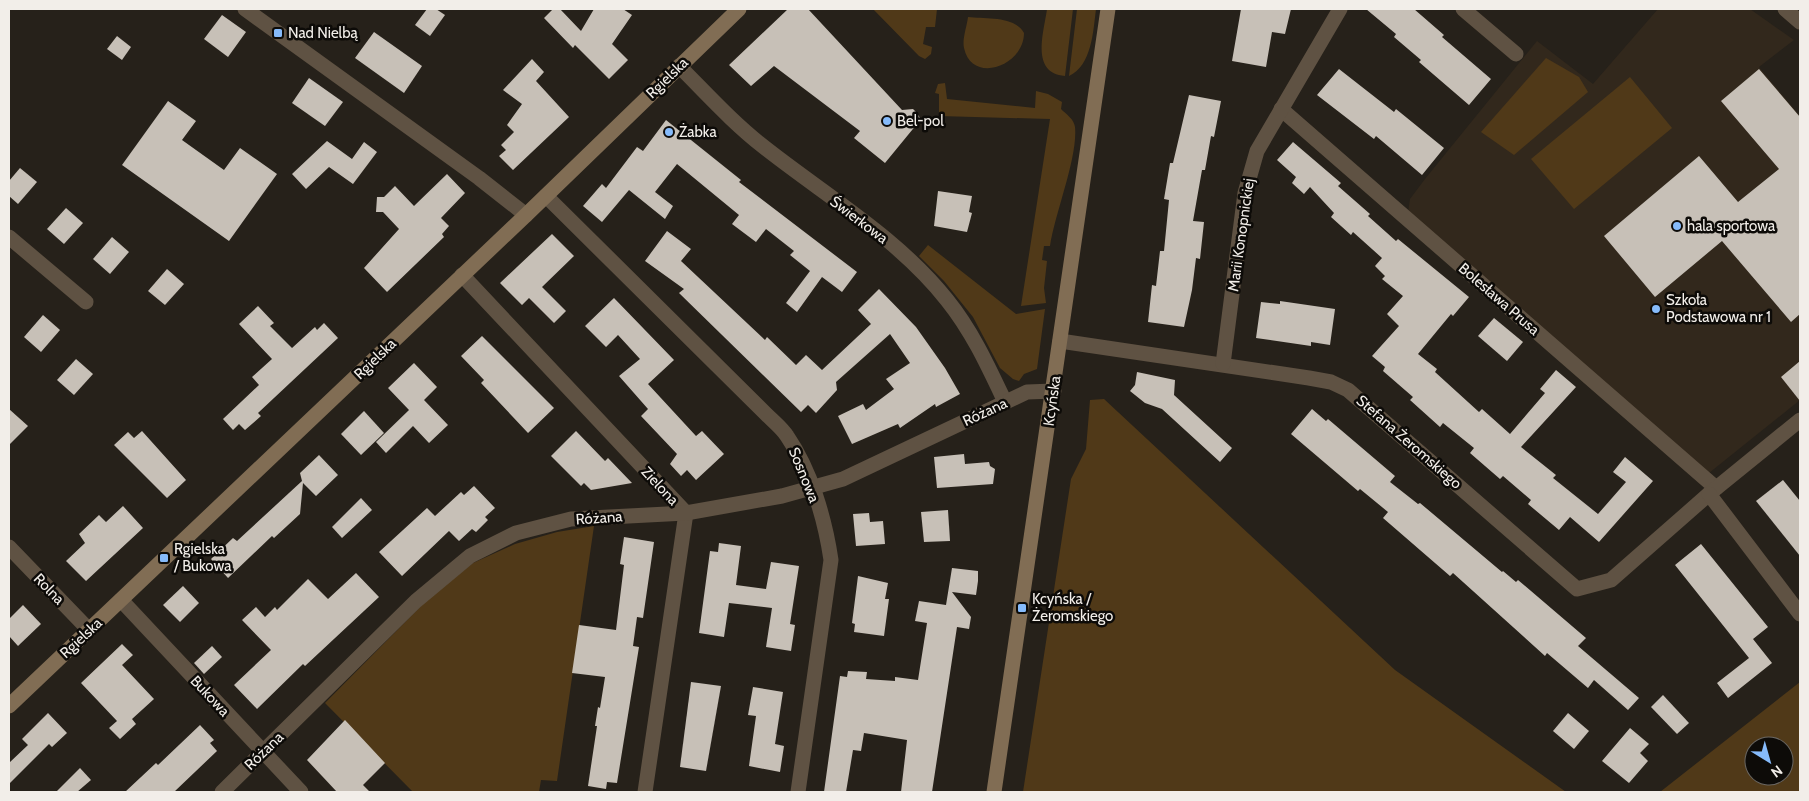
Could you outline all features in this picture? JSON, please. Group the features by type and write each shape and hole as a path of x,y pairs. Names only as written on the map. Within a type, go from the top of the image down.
{"street":[{"path":"245,9 486,183 526,215"},
{"name":"Rgielska","path":"9,706 546,196 739,9"},
{"name":"Kcyńska","path":"994,792 1054,391 1108,9"},
{"name":"Marii Konopnickiej","path":"1224,364 1245,193 1257,151 1340,9"},
{"path":"1462,9 1516,54"},
{"path":"1785,9 1800,22"},
{"name":"Świerkowa","path":"679,66 732,121 895,247 920,269 946,298 972,334 1005,402"},
{"name":"Bolesława Prusa","path":"1281,110 1712,491 1800,614"},
{"name":"Sosnowa","path":"546,196 786,435 801,460 812,488 828,541 831,560 798,792"},
{"path":"9,237 86,302"},
{"name":"Zielona","path":"462,276 686,513 646,792"},
{"name":"Stefana Żeromskiego","path":"1060,341 1224,364 1331,382 1348,390 1576,589 1611,580 1712,491"},
{"name":"Różana","path":"222,792 416,600 470,556 516,533 571,519 686,513 812,488 843,479 1027,392 1054,391"},
{"path":"1712,491 1800,420"},
{"name":"Rolna","path":"9,548 89,630"},
{"name":"Bukowa","path":"121,600 300,792"}],"shaded area":[{"path":"873,9 937,9 935,27 926,27 923,44 932,47 931,54 925,59 919,56"},
{"path":"1047,9 1073,9 1065,76 1054,73 1043,60 1042,40"},
{"path":"1077,9 1096,9 1087,56 1077,71 1069,76"},
{"name":"Szkoła Podstawowa nr 1","path":"1658,9 1750,9 1794,40 1759,67 1800,116 1800,400 1704,477 1407,219 1410,199 1537,41 1593,84"},
{"path":"968,17 999,19 1014,24 1024,33 1022,45 1007,62 997,67 986,68 977,66 969,59 964,48"},
{"path":"1546,58 1579,77 1588,92 1514,155 1481,132"},
{"path":"1630,77 1672,128 1574,209 1531,159"},
{"path":"945,83 947,99 1035,108 1036,91 1048,94 1062,102 1061,109 1070,117 1074,124 1075,139 1070,169 1050,246 1044,246 1042,260 1047,261 1044,288 1046,303 1021,306 1050,119 939,116 939,94 935,93 938,84"},
{"path":"928,245 1016,314 1045,309 1037,369 1024,374 1019,381 1013,379 1000,368 973,317 944,281 919,256"},
{"path":"1104,399 1395,670 1566,792 1023,792 1071,479 1086,449 1090,400"},
{"path":"594,526 557,781 541,780 539,792 413,792 325,703 430,597 473,563 515,544 557,532"},
{"path":"1800,682 1800,792 1660,792"}],"building":[{"path":"427,9 436,9 445,15 430,36 415,25"},
{"path":"553,9 560,9 581,31 594,9 623,9 632,15 612,44 628,60 609,79 575,45 573,48 544,18"},
{"path":"788,9 808,9 902,110 913,109 917,113 920,118 917,124 885,163 854,138 860,131 774,66 751,86 729,65"},
{"path":"1241,9 1291,9 1285,34 1272,32 1266,67 1232,61"},
{"path":"1366,9 1414,9 1444,35 1442,37 1491,79 1469,105 1419,62 1421,60 1394,37 1396,34"},
{"path":"222,15 246,32 228,57 204,39"},
{"path":"374,32 422,66 404,93 355,58"},
{"path":"117,36 131,47 122,60 107,49"},
{"path":"532,59 544,72 536,81 569,117 513,170 499,156 506,150 501,145 514,132 507,125 522,104 503,90"},
{"path":"1339,69 1394,112 1396,109 1444,148 1422,175 1376,136 1374,139 1317,95"},
{"path":"1759,69 1800,117 1800,314 1791,322 1722,241 1655,297 1604,236 1699,156 1738,202 1779,169 1721,101"},
{"path":"309,78 343,102 325,126 292,103"},
{"path":"1189,95 1221,101 1214,137 1211,136 1205,170 1202,170 1193,221 1204,222 1200,259 1196,258 1192,290 1184,327 1148,322 1152,285 1156,286 1160,251 1164,251 1169,200 1164,199 1170,163 1173,163"},
{"path":"168,101 196,121 182,140 224,170 240,148 277,174 229,241 122,165"},
{"path":"666,120 741,180 739,182 857,272 842,292 822,277 797,312 786,303 810,271 790,255 794,251 766,229 756,242 732,224 739,215 677,164 655,192 673,206 665,219 629,190 602,222 583,206 602,184 606,188 637,147 643,151"},
{"path":"327,141 352,159 364,142 377,152 353,184 329,167 306,189 292,174"},
{"path":"1293,142 1341,183 1338,186 1370,214 1368,216 1396,241 1398,239 1469,297 1453,316 1451,314 1418,354 1437,369 1435,372 1479,412 1482,409 1510,434 1545,393 1540,389 1556,370 1576,387 1521,447 1556,475 1553,478 1598,514 1626,482 1613,472 1625,457 1653,481 1599,542 1570,517 1559,530 1528,504 1531,500 1503,476 1500,479 1470,453 1474,448 1443,423 1440,427 1410,400 1413,397 1383,371 1385,367 1372,356 1399,326 1387,314 1403,296 1382,279 1385,276 1375,266 1382,258 1353,232 1351,235 1331,217 1334,213 1310,187 1304,194 1292,183 1296,177 1277,160"},
{"path":"20,168 37,182 18,204 9,196 9,181"},
{"path":"447,174 465,193 441,218 449,226 442,234 444,237 387,292 364,268 399,229 383,212 376,212 377,197 384,197 395,186 414,206"},
{"path":"938,191 972,196 969,212 972,213 967,232 934,226"},
{"path":"66,208 83,223 64,244 47,229"},
{"path":"667,231 691,249 681,261 765,340 767,337 796,365 806,355 822,370 871,324 858,310 879,289 916,327 945,368 960,394 936,407 935,404 900,428 898,424 852,444 838,416 863,404 866,410 894,389 886,379 910,363 890,334 836,382 837,390 816,413 808,405 801,412 679,293 684,289 645,261"},
{"path":"552,234 574,256 542,287 566,311 554,323 529,298 522,305 500,283"},
{"path":"112,237 129,252 110,274 93,259"},
{"path":"167,269 184,284 165,305 148,291"},
{"path":"614,298 674,360 648,384 696,436 702,431 724,454 696,480 687,470 681,476 670,464 677,454 641,416 648,409 619,376 640,359 618,335 606,347 585,326"},
{"path":"1280,301 1335,309 1330,345 1311,342 1311,346 1256,338 1261,302 1280,304"},
{"path":"258,306 274,323 270,326 292,348 315,327 317,330 324,323 338,338 258,413 261,416 245,430 239,424 233,430 223,419 259,385 252,377 272,359 239,324"},
{"path":"43,315 60,330 41,352 24,337"},
{"path":"1494,318 1523,342 1507,361 1478,336"},
{"path":"482,336 554,408 528,433 481,383 484,380 461,356"},
{"path":"76,359 93,374 74,395 57,380"},
{"path":"1800,361 1800,401 1781,377"},
{"path":"414,363 437,387 424,400 448,425 429,443 413,426 386,453 376,442 409,410 388,388"},
{"path":"1137,372 1175,380 1174,395 1232,448 1220,462 1162,409 1145,403 1130,391 1135,385"},
{"path":"9,409 28,426 9,445"},
{"path":"1312,409 1326,421 1328,419 1395,476 1390,482 1418,504 1420,503 1502,572 1516,582 1518,580 1586,638 1578,646 1639,698 1628,710 1594,680 1588,688 1547,653 1545,656 1453,573 1450,576 1383,518 1388,512 1360,489 1358,491 1291,434"},
{"path":"364,411 384,433 361,455 341,434"},
{"path":"142,431 186,480 167,498 114,445 128,432 134,438"},
{"path":"576,431 605,461 608,458 632,483 591,490 584,483 581,486 551,456"},
{"path":"964,454 965,464 989,462 990,466 995,469 993,484 937,488 934,457"},
{"path":"319,455 338,475 316,496 303,483 300,514 274,538 272,536 228,578 211,559 233,538 237,541 302,481 300,473"},
{"path":"1783,480 1800,501 1800,556 1756,501"},
{"path":"474,486 495,508 485,517 488,520 476,532 472,529 459,541 449,531 402,576 379,552 427,508 435,516 461,492 464,495"},
{"path":"361,498 372,510 342,538 332,527"},
{"path":"123,506 143,528 86,581 66,561 85,543 79,534 99,515 106,522"},
{"path":"948,510 950,541 924,542 921,512"},
{"path":"869,513 870,522 883,521 885,544 856,546 853,514"},
{"path":"624,537 654,542 643,618 637,617 633,646 639,647 617,783 607,782 606,789 588,786 597,726 595,726 605,677 572,673 579,625 616,630 624,565 620,564"},
{"path":"719,543 741,546 736,585 766,589 771,562 799,566 790,624 795,625 791,651 766,647 772,608 729,603 724,637 699,633 710,551 718,552"},
{"path":"1701,544 1768,627 1753,639 1772,663 1728,698 1717,683 1749,658 1675,565"},
{"path":"952,568 978,571 978,581 976,595 952,592 971,617 969,629 957,627 932,792 901,792 907,740 864,733 861,751 853,750 846,792 824,792 840,676 847,677 848,671 867,672 866,679 895,681 895,677 918,680 927,623 915,621 919,601 946,605"},
{"path":"356,573 379,597 305,666 303,664 257,709 234,685 271,650 242,620 256,607 265,617 275,607 277,610 308,579 328,599"},
{"path":"858,576 888,583 885,599 889,599 884,636 854,632 855,624 852,623"},
{"path":"183,586 199,603 180,622 163,605"},
{"path":"23,605 41,624 18,646 9,636 9,619"},
{"path":"122,644 133,655 122,665 154,699 132,719 136,724 120,739 109,728 117,721 81,683"},
{"path":"212,646 222,657 204,674 194,663"},
{"path":"691,682 721,686 706,771 680,767"},
{"path":"753,687 783,692 775,744 784,746 780,772 749,766 756,716 748,715"},
{"path":"1663,695 1689,723 1677,734 1651,707"},
{"path":"48,713 67,733 52,747 49,744 9,784 9,763 28,745 22,739"},
{"path":"1568,713 1589,731 1574,749 1553,731"},
{"path":"345,720 385,763 363,785 370,792 337,792 307,760"},
{"path":"200,725 214,740 210,743 217,751 174,792 125,792 156,763 158,765"},
{"path":"1630,728 1649,744 1640,753 1648,761 1629,783 1602,761"},
{"path":"80,768 91,780 77,792 56,792"}],"place":[{"name":"Nad Nielbą","path":"278,33"},
{"name":"Bel-pol","path":"887,121"},
{"name":"Żabka","path":"669,132"},
{"name":"hala sportowa","path":"1677,226"},
{"name":"Szkoła Podstawowa nr 1","path":"1656,309"},
{"name":"Rgielska / Bukowa","path":"164,558"},
{"name":"Kcyńska / Żeromskiego","path":"1022,608"}]}
